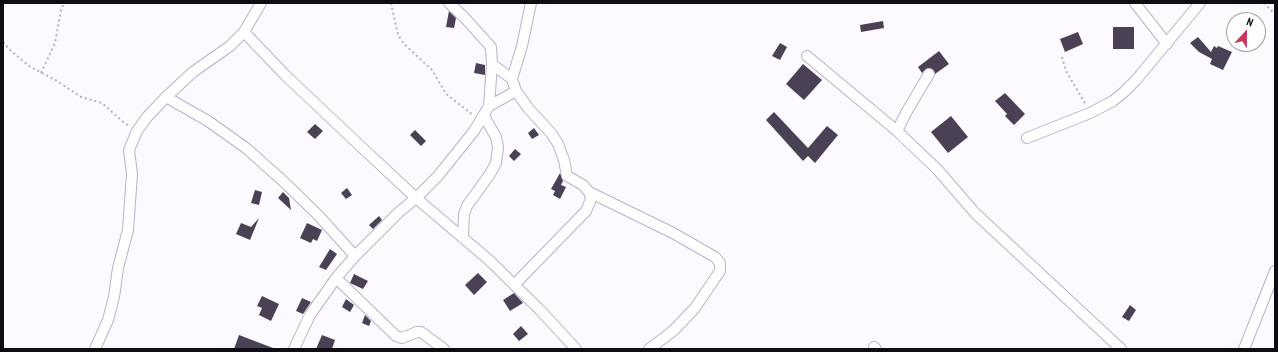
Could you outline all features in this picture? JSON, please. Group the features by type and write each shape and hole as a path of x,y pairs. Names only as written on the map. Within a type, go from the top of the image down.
{"street":[{"path":"95,349 108,320 114,297 118,268 128,230 132,174 129,150 137,131 147,117 193,72 230,46 244,32 261,3"},
{"path":"294,349 310,315 336,278 355,256 438,176 482,119 489,106 492,64 491,47 489,43 449,3"},
{"path":"512,79 522,46 531,3"},
{"path":"1135,3 1167,44"},
{"path":"1027,138 1090,113 1112,101 1124,92 1167,44 1200,3"},
{"path":"244,32 285,74 355,141 416,198 463,238 514,285 540,310 576,349"},
{"path":"807,56 897,131 937,169 975,213 1121,349"},
{"path":"492,64 512,79 516,90 528,108 551,133 558,144 564,160 566,175 583,185 589,192 592,199 586,211 514,285"},
{"path":"897,131 929,74"},
{"path":"489,106 516,90"},
{"path":"166,97 208,121 246,148 319,216 355,256"},
{"path":"463,238 464,214 467,206 496,163 498,148 496,137 482,119"},
{"path":"589,192 673,233 715,257 720,263 720,271 695,308 672,331 649,349"},
{"path":"1244,349 1275,271"},
{"path":"336,278 396,336 402,338 417,332 422,333 444,349"}],"path":[{"path":"41,72 55,44 61,10 64,3"},
{"path":"391,3 398,35 404,44 432,70 446,94 482,119"},
{"path":"1264,3 1275,14"},
{"path":"3,42 19,59 81,97 102,103 122,121 137,131"},
{"path":"1062,57 1066,71 1090,113"}],"building":[{"path":"449,11 456,18 454,28 446,27"},
{"path":"883,21 884,28 861,32 860,25"},
{"path":"1113,27 1134,27 1134,49 1113,49"},
{"path":"1078,32 1083,44 1065,52 1060,39"},
{"path":"1198,37 1211,52 1214,46 1217,48 1218,46 1226,49 1226,52 1232,52 1223,70 1210,64 1212,59 1199,52 1190,43"},
{"path":"780,43 787,47 780,60 772,56"},
{"path":"939,51 949,64 935,74 934,71 929,68 922,73 918,67"},
{"path":"476,63 485,65 485,75 474,73"},
{"path":"803,64 822,80 804,100 786,84"},
{"path":"1005,93 1025,114 1014,125 1005,116 1007,114 995,101"},
{"path":"774,112 808,148 827,126 838,135 815,163 808,156 803,161 766,120"},
{"path":"951,116 968,137 948,153 931,132"},
{"path":"315,124 323,131 315,139 307,132"},
{"path":"534,128 539,135 532,139 528,133"},
{"path":"415,130 426,141 421,146 410,135"},
{"path":"515,149 521,154 514,161 509,156"},
{"path":"560,173 563,181 561,185 566,187 560,199 553,195 555,191 551,189"},
{"path":"347,188 352,195 346,199 341,193"},
{"path":"255,190 262,192 259,205 251,203"},
{"path":"283,192 289,198 291,210 278,198"},
{"path":"379,216 382,220 373,229 369,225"},
{"path":"259,218 250,240 236,234 241,223 251,227"},
{"path":"307,223 322,230 317,241 313,239 311,243 300,238"},
{"path":"330,249 337,254 326,270 319,267"},
{"path":"478,273 487,282 474,295 465,285"},
{"path":"354,274 368,281 363,289 350,283"},
{"path":"514,293 523,303 510,311 503,300"},
{"path":"262,296 279,304 271,321 259,315 262,308 257,306"},
{"path":"302,298 311,302 303,314 296,311"},
{"path":"346,299 354,305 350,312 342,307"},
{"path":"1130,305 1136,310 1129,321 1122,317"},
{"path":"365,315 371,321 369,326 362,323"},
{"path":"521,326 528,334 519,341 513,334"},
{"path":"239,335 273,348 273,349 234,349"},
{"path":"322,335 335,340 332,349 316,349"}]}
